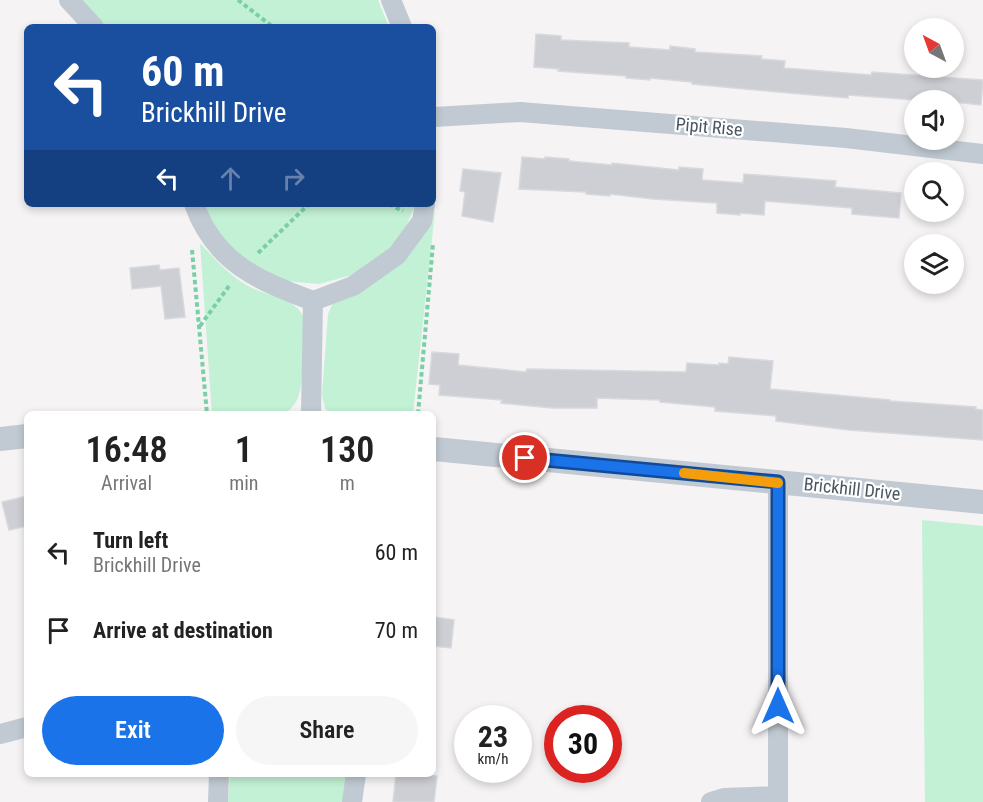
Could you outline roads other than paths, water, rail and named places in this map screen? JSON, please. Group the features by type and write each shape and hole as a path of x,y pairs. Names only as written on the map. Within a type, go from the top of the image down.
{"street":[{"path":"69,0 91,24"},
{"path":"391,0 401,24"},
{"name":"Pipit Rise","path":"436,117 520,112 846,138 983,154"},
{"path":"195,207 213,240 241,269 269,285 314,301 353,286 397,255 424,212"},
{"path":"310,411 314,301"},
{"path":"0,440 24,436"},
{"name":"Brickhill Drive","path":"436,449 983,502"},
{"path":"711,802 724,798 778,799 778,482"},
{"path":"0,734 24,728"},
{"path":"218,802 219,777"},
{"path":"352,802 356,777"}]}
